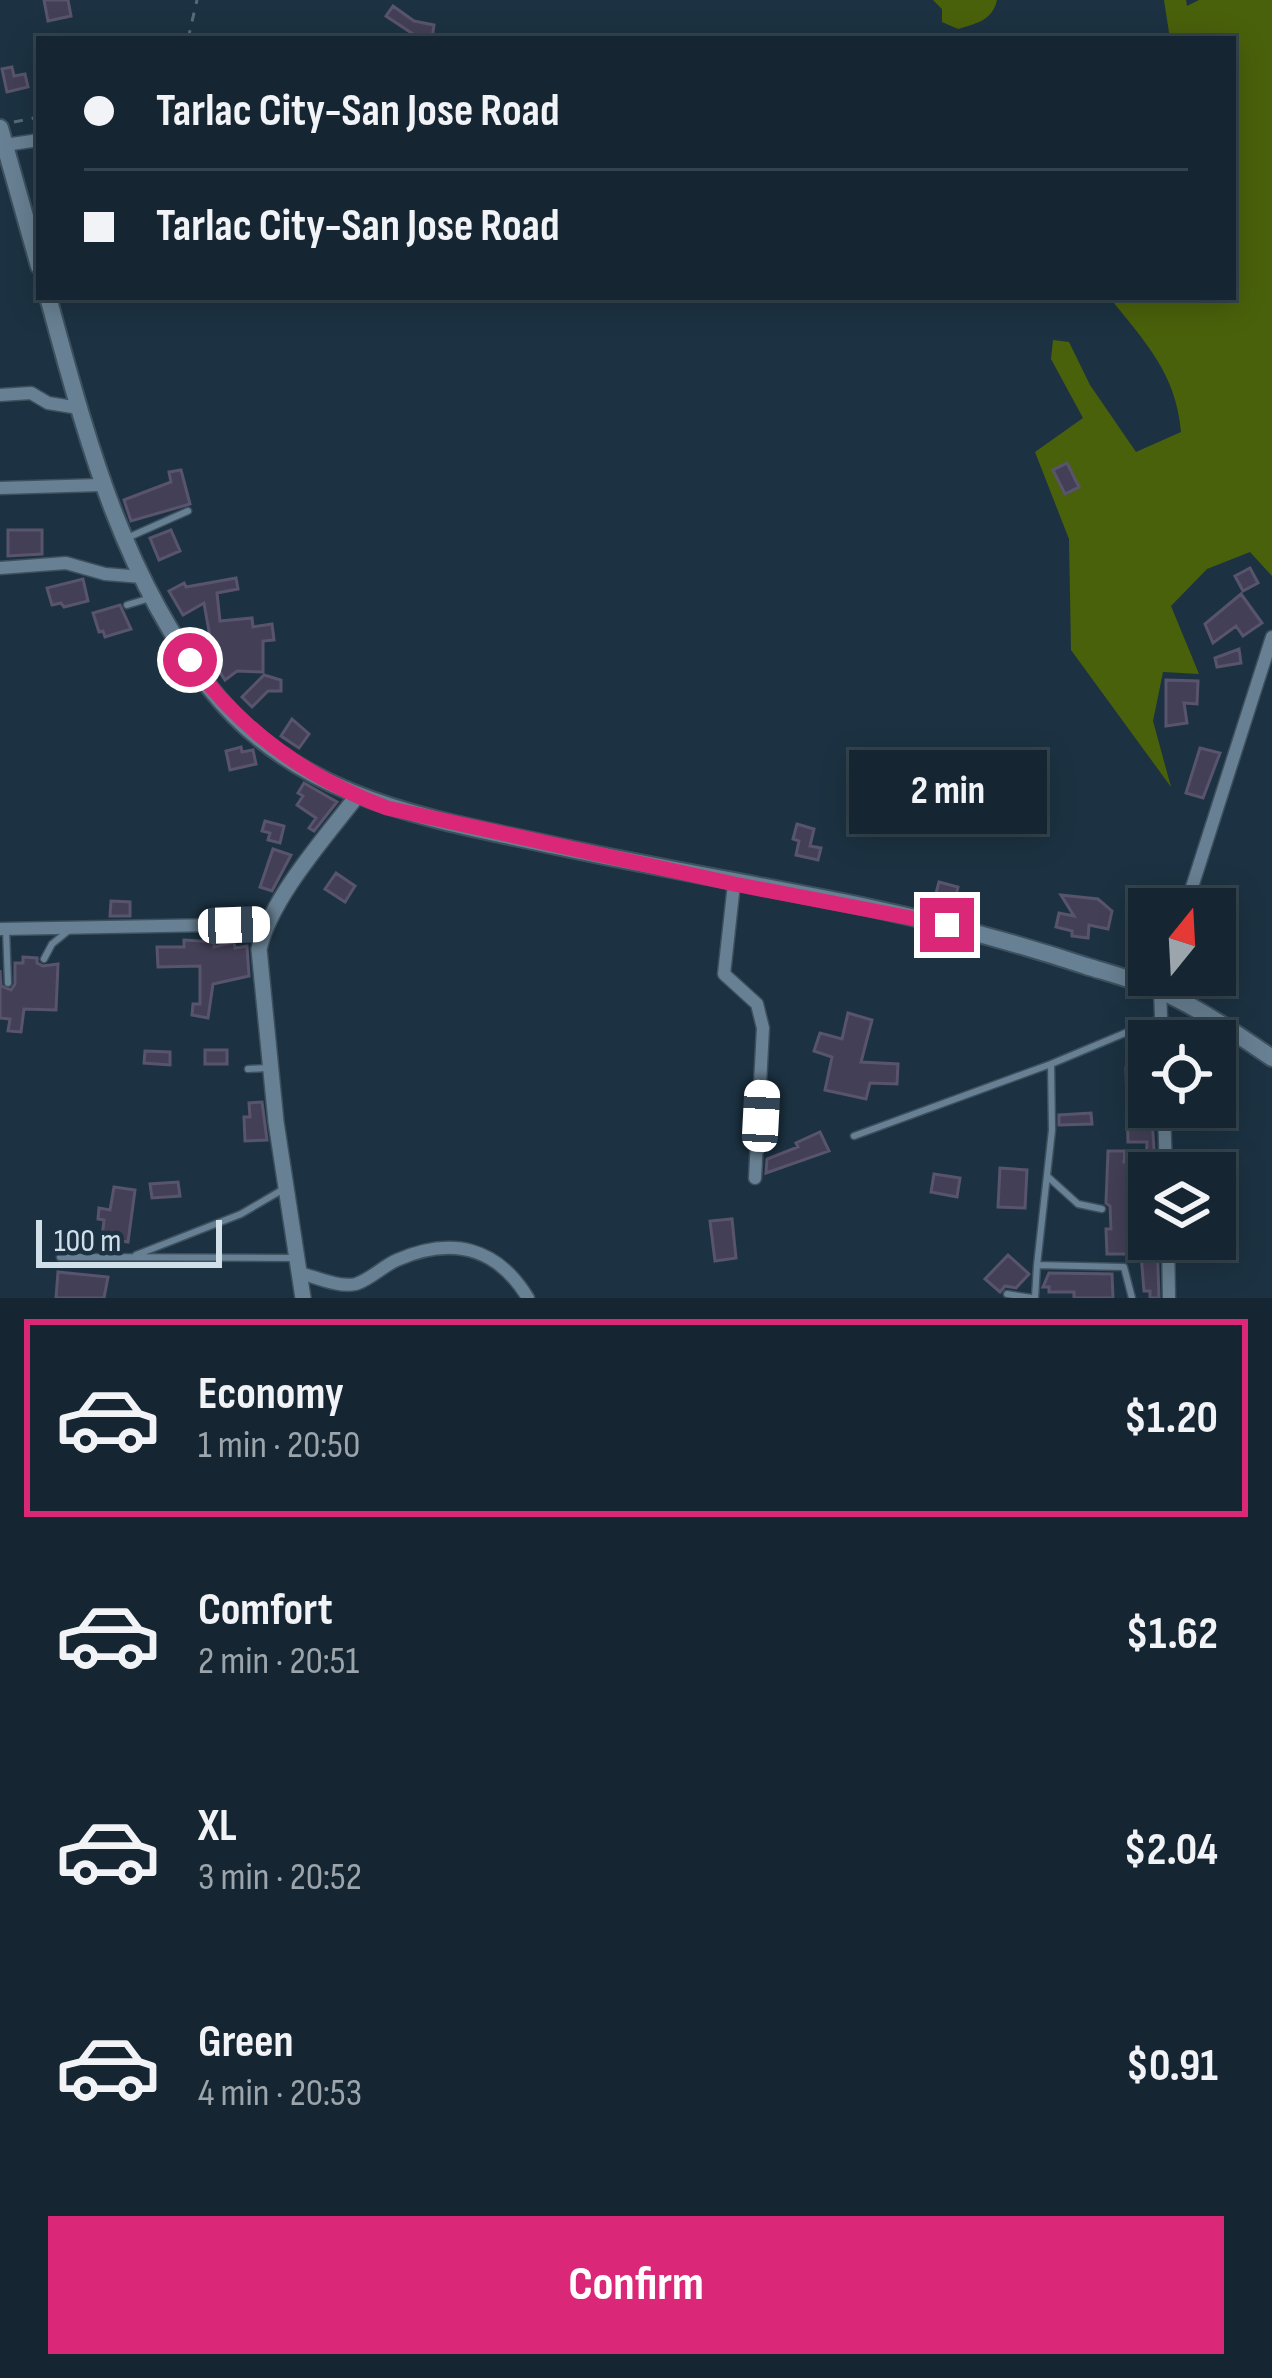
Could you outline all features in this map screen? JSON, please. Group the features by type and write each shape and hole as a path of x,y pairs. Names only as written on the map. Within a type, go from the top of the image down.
{"main road":[{"path":"2,141 36,256"},
{"path":"49,300 100,485 142,577 190,660 235,714 284,756 356,796 445,824 947,925 1128,973"},
{"path":"1182,996 1272,1058"}],"street":[{"path":"2,141 36,140"},
{"path":"0,395 31,393 48,404 79,408"},
{"path":"0,488 100,485"},
{"path":"0,568 66,563 105,574 142,577"},
{"path":"1192,888 1272,637"},
{"path":"303,1298 258,965 267,924 356,796"},
{"path":"734,884 724,974 757,1004 763,1028 755,1178"},
{"path":"3,929 267,924"},
{"path":"1161,1018 1162,996"},
{"path":"299,1265 356,1284 402,1258 456,1247 485,1255 508,1269 528,1298"},
{"path":"1168,1260 1169,1298"}],"lane":[{"path":"124,539 188,511"},
{"path":"128,604 153,597"},
{"path":"44,959 52,944 72,928"},
{"path":"3,929 8,983"},
{"path":"854,1136 1161,1018"},
{"path":"1007,1294 1033,1298 1053,1113 1051,1064"},
{"path":"248,1069 269,1067"},
{"path":"1047,1177 1078,1204 1102,1209"},
{"path":"130,1257 241,1214 285,1188"},
{"path":"60,1257 299,1265"},
{"path":"1037,1265 1124,1267 1132,1298"}],"path":[{"path":"189,36 197,0"},
{"path":"2,141 36,119"}],"green space":[{"path":"933,0 997,0 987,17 958,29 942,22 942,9"},
{"path":"1164,0 1186,0 1187,6 1199,0 1272,0 1272,576 1250,552 1207,569 1171,606 1199,674 1163,672 1153,721 1171,787 1071,650 1069,539 1035,452 1083,418 1051,359 1053,340 1069,342 1090,385 1136,452 1181,432 1178,411 1157,359 1111,300 1236,300 1236,36 1170,36"}],"building":[{"path":"44,0 68,0 71,16 48,21"},
{"path":"393,6 414,21 434,25 432,36 413,36 386,16"},
{"path":"12,67 14,76 25,74 28,87 7,92 2,69"},
{"path":"1067,463 1079,487 1065,494 1053,470"},
{"path":"181,470 190,504 131,521 124,500 171,482 169,472"},
{"path":"8,530 42,530 42,554 8,556"},
{"path":"171,530 180,551 159,560 150,538"},
{"path":"1250,568 1258,583 1243,591 1235,576"},
{"path":"236,578 238,589 217,593 220,621 252,618 253,627 272,624 274,640 263,641 263,672 237,671 225,680 207,652 205,639 210,637 204,603 183,615 169,591 184,583 186,587"},
{"path":"83,579 88,601 52,605 47,588"},
{"path":"1241,594 1262,623 1243,636 1236,626 1213,643 1205,624"},
{"path":"120,605 131,629 105,637 93,613"},
{"path":"1239,649 1241,663 1217,667 1215,658"},
{"path":"264,675 281,680 281,691 268,691 252,707 242,697"},
{"path":"1166,680 1198,681 1197,704 1184,703 1187,723 1166,726"},
{"path":"292,719 309,734 299,748 281,736"},
{"path":"241,747 242,752 253,750 256,764 230,770 226,751"},
{"path":"1200,748 1220,753 1203,798 1186,793"},
{"path":"933,765 944,767 938,794 926,791"},
{"path":"304,783 337,802 314,831 309,828 316,818 297,805"},
{"path":"265,821 284,826 280,843 268,840 270,833 262,831"},
{"path":"797,824 814,829 810,846 821,848 818,860 796,855"},
{"path":"273,849 291,855 272,891 260,887"},
{"path":"336,873 355,886 345,902 325,889"},
{"path":"939,882 958,887 953,908 933,904"},
{"path":"1061,895 1098,899 1112,911 1108,929 1089,925 1088,938 1056,927 1059,913 1074,916"},
{"path":"111,901 130,902 130,916 110,916"},
{"path":"184,940 214,942 214,947 234,942 235,948 247,946 249,976 213,984 208,1018 192,1015 193,1004 200,1004 200,966 158,967 157,947 184,947"},
{"path":"23,957 37,958 43,966 58,964 56,1010 24,1009 21,1032 8,1031 10,1019 0,1018 0,970 1,986 11,990 15,963 23,963"},
{"path":"848,1013 872,1020 861,1062 898,1064 897,1084 870,1083 866,1099 825,1090 832,1057 814,1051 820,1033 842,1039"},
{"path":"205,1050 227,1050 227,1064 205,1064"},
{"path":"145,1051 170,1052 170,1065 144,1063"},
{"path":"1126,1068 1128,1128 1153,1128 1154,1152 1146,1152 1147,1142 1128,1142"},
{"path":"262,1102 267,1140 245,1141 249,1103"},
{"path":"1091,1113 1092,1124 1059,1125 1059,1115"},
{"path":"820,1132 829,1151 766,1173 767,1159"},
{"path":"1108,1151 1125,1151 1124,1162 1128,1162 1128,1254 1107,1254 1106,1229 1111,1229 1106,1203"},
{"path":"1000,1168 1027,1170 1025,1208 998,1207"},
{"path":"934,1174 960,1178 957,1197 931,1192"},
{"path":"178,1182 180,1196 152,1198 150,1184"},
{"path":"114,1187 135,1190 128,1242 102,1238 104,1220 98,1219 99,1208 110,1210"},
{"path":"732,1219 736,1258 715,1261 710,1221"},
{"path":"1008,1255 1029,1274 1016,1288 1005,1286 1000,1292 985,1279"},
{"path":"1141,1260 1158,1260 1159,1298 1150,1298 1150,1291 1144,1291"},
{"path":"58,1272 108,1277 104,1298 56,1298"},
{"path":"1049,1273 1112,1274 1113,1298 1074,1298 1074,1292 1049,1292 1049,1287 1043,1287"}],"route":[{"path":"190,660 212,691 284,756 387,808 445,824 947,925"}]}
